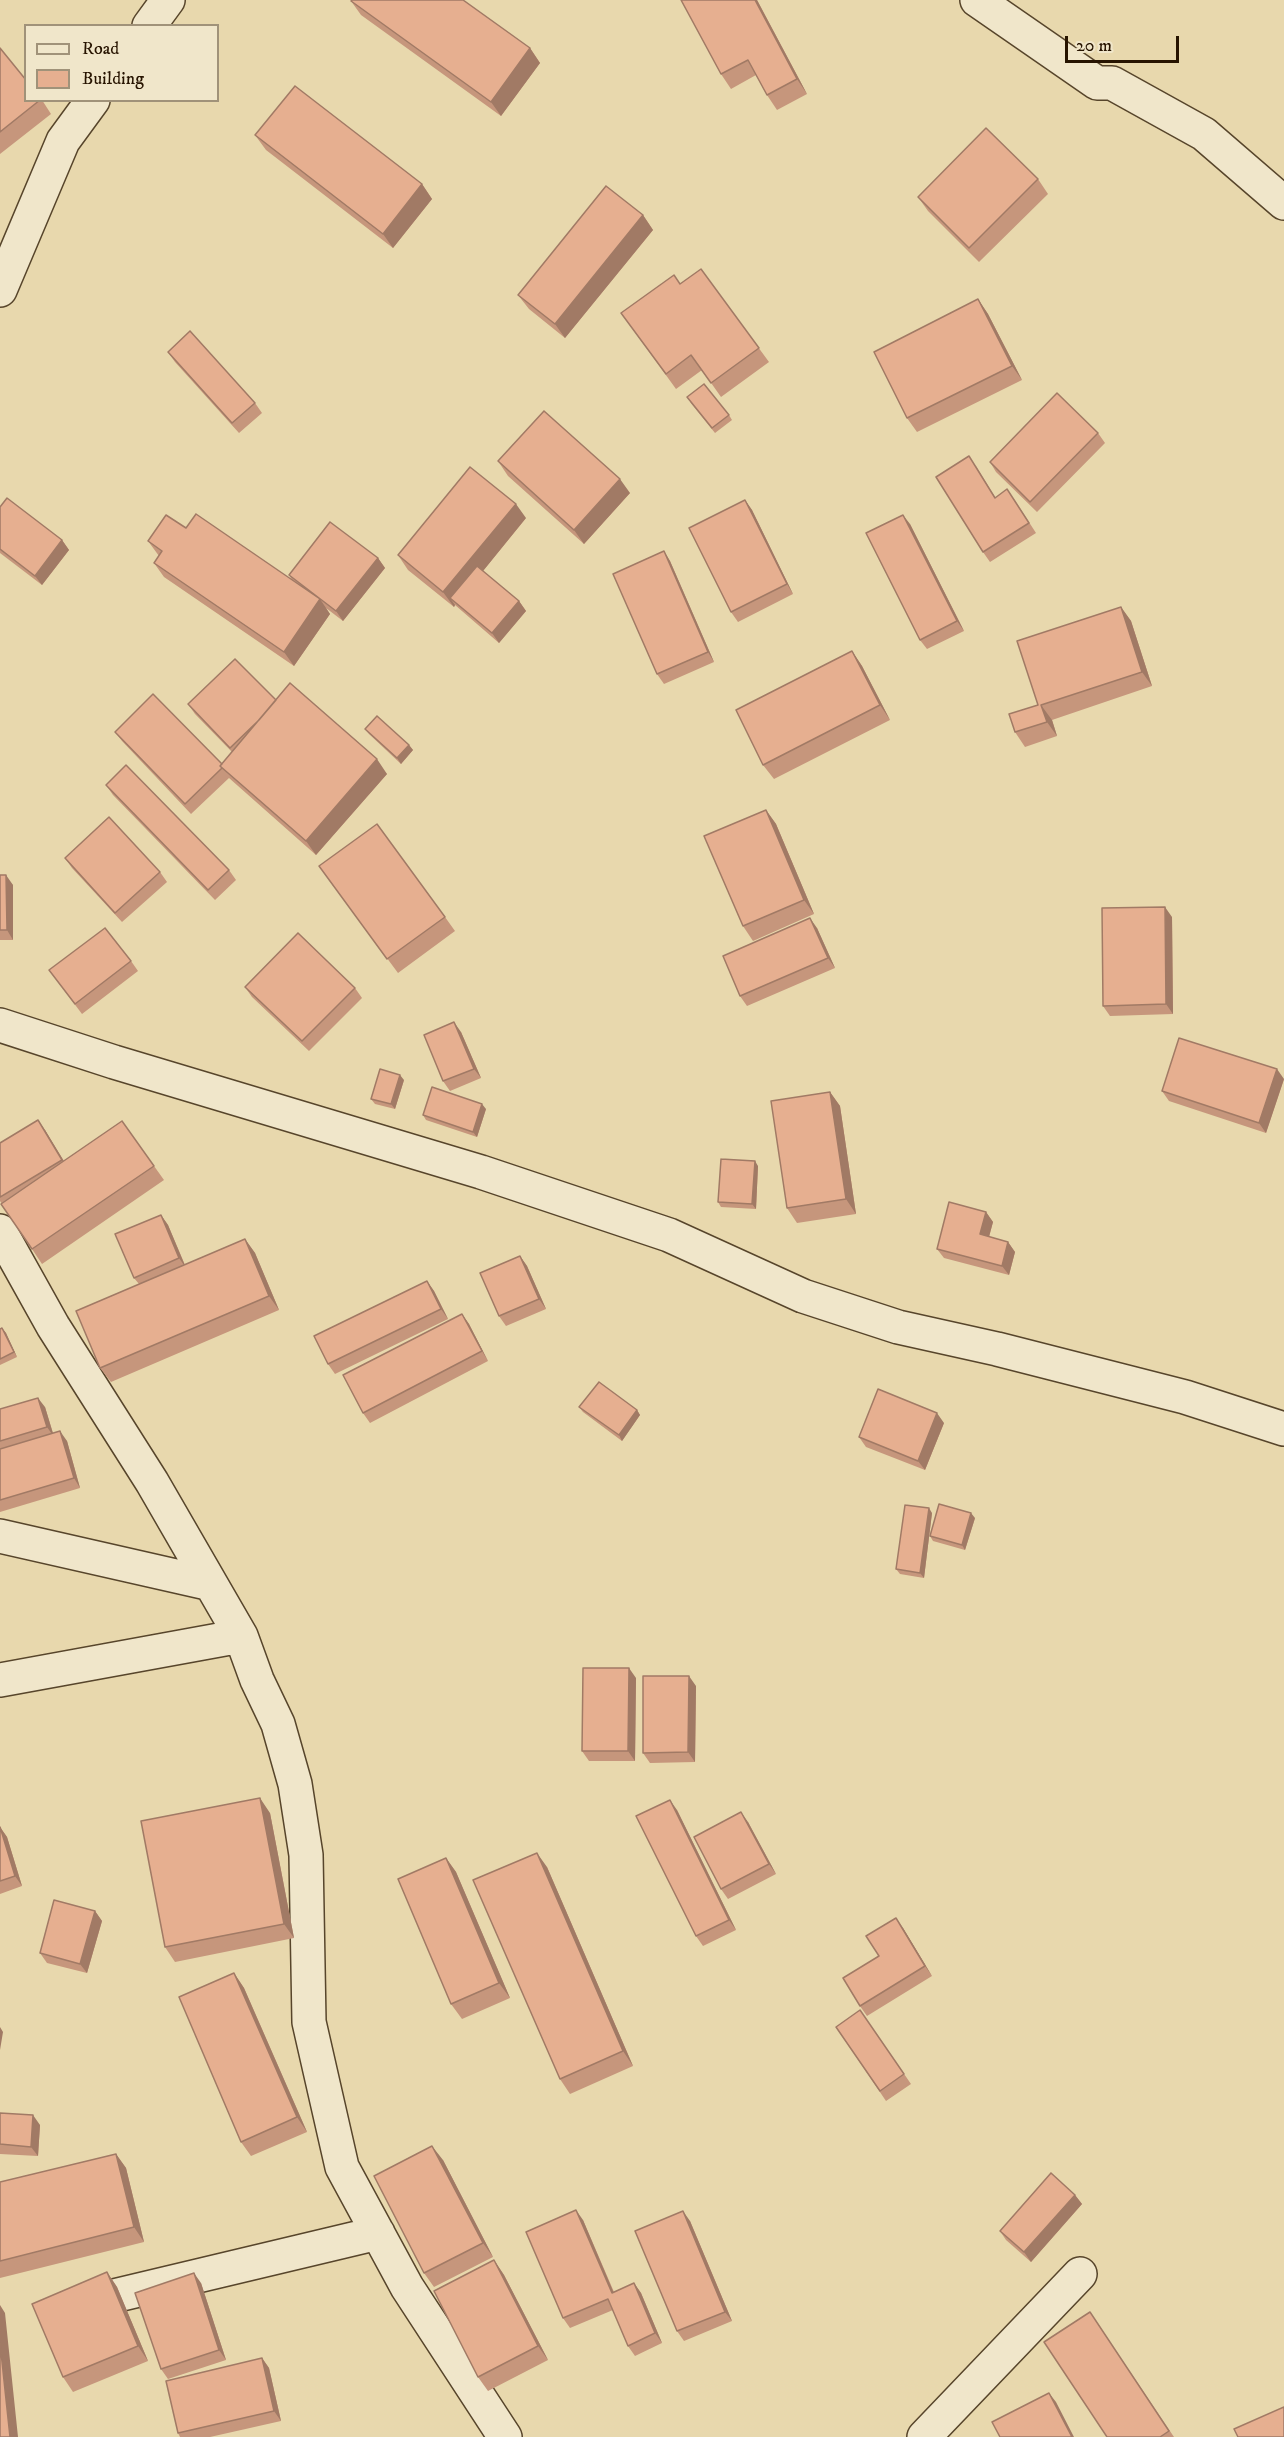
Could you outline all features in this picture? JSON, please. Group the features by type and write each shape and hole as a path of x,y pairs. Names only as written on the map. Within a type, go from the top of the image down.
{"street":[{"path":"150,24 168,0"},
{"path":"977,0 1097,84 1112,83 1204,134 1284,203"},
{"path":"0,290 63,141 92,102"},
{"path":"0,1024 114,1062 481,1172 669,1235 803,1296 898,1328 998,1349 1185,1397 1284,1429"},
{"path":"0,1231 53,1326 152,1482 241,1636 257,1680 278,1724 295,1784 306,1855 309,2022 342,2167 407,2287 505,2437"},
{"path":"0,1536 211,1584"},
{"path":"0,1680 241,1636"},
{"path":"52,2311 378,2233"},
{"path":"924,2437 1080,2274"}],"building":[{"path":"352,0 463,0 530,48 491,102"},
{"path":"681,0 755,0 797,79 767,95 748,60 721,74"},
{"path":"0,48 24,78 24,102 38,102 0,132"},
{"path":"295,86 422,184 383,234 255,135"},
{"path":"986,128 1038,179 969,248 918,197"},
{"path":"606,186 643,215 555,324 518,295"},
{"path":"701,269 759,348 711,383 691,355 666,374 621,313 674,275 680,284"},
{"path":"978,299 1012,366 907,418 874,352"},
{"path":"190,331 255,403 232,423 168,352"},
{"path":"704,384 729,415 712,428 687,397"},
{"path":"1057,393 1098,433 1030,502 990,462"},
{"path":"544,411 620,479 574,530 498,461"},
{"path":"969,456 995,498 1007,489 1029,523 983,552 936,477"},
{"path":"470,467 516,504 443,592 398,555"},
{"path":"7,498 62,540 35,576 0,549 0,507"},
{"path":"745,500 787,584 731,612 689,528"},
{"path":"196,514 320,599 284,652 154,563 162,551 148,541 166,515 186,528"},
{"path":"903,515 957,621 920,640 866,533"},
{"path":"330,522 378,558 336,611 289,575"},
{"path":"664,551 708,652 657,674 613,574"},
{"path":"477,566 519,601 492,633 450,598"},
{"path":"1121,607 1142,672 1041,705 1047,722 1015,732 1009,714 1038,705 1017,641"},
{"path":"852,651 880,705 763,765 736,710"},
{"path":"235,659 276,700 230,748 188,704"},
{"path":"290,683 377,759 306,841 220,766"},
{"path":"153,694 222,764 220,766 222,768 185,804 115,732"},
{"path":"377,716 409,745 397,758 365,729"},
{"path":"126,765 229,870 208,890 106,785"},
{"path":"766,810 804,900 743,926 704,836"},
{"path":"109,817 160,872 115,913 65,858"},
{"path":"377,824 445,917 387,959 319,866"},
{"path":"0,875 6,875 7,930 0,930"},
{"path":"1165,907 1166,1004 1103,1006 1102,908"},
{"path":"810,918 828,958 740,996 723,956"},
{"path":"105,928 131,961 75,1004 49,970"},
{"path":"298,933 355,988 302,1041 245,987"},
{"path":"454,1022 474,1069 443,1081 424,1035"},
{"path":"1179,1038 1277,1069 1259,1123 1162,1091"},
{"path":"380,1069 400,1075 391,1104 371,1099"},
{"path":"432,1087 482,1104 473,1132 423,1115"},
{"path":"830,1092 846,1199 787,1208 771,1101"},
{"path":"38,1120 62,1160 0,1197 0,1143"},
{"path":"122,1121 154,1166 32,1249 1,1204"},
{"path":"721,1159 755,1161 752,1204 718,1202"},
{"path":"949,1202 986,1212 980,1234 1008,1242 1002,1266 937,1249"},
{"path":"161,1215 179,1258 134,1278 115,1234"},
{"path":"245,1239 269,1296 100,1368 76,1311"},
{"path":"520,1256 539,1299 499,1316 480,1273"},
{"path":"427,1281 441,1309 328,1364 314,1336"},
{"path":"462,1314 482,1351 363,1413 343,1375"},
{"path":"2,1328 14,1352 0,1359 0,1329"},
{"path":"599,1382 637,1410 619,1435 579,1407"},
{"path":"878,1389 937,1413 918,1461 859,1437"},
{"path":"38,1398 47,1427 0,1441 0,1409"},
{"path":"60,1431 74,1478 0,1500 0,1449"},
{"path":"939,1504 971,1513 962,1545 930,1536"},
{"path":"905,1505 929,1508 920,1573 896,1569"},
{"path":"583,1668 629,1668 628,1751 582,1751"},
{"path":"643,1676 689,1676 688,1752 643,1753"},
{"path":"260,1798 284,1924 165,1947 141,1821"},
{"path":"670,1800 729,1920 696,1936 636,1816"},
{"path":"741,1812 769,1864 721,1889 694,1837"},
{"path":"0,1827 15,1876 0,1881"},
{"path":"537,1853 623,2051 560,2079 473,1880"},
{"path":"446,1858 499,1983 451,2004 398,1879"},
{"path":"54,1900 95,1911 80,1964 40,1953"},
{"path":"896,1918 925,1966 860,2006 843,1978 879,1956 866,1936"},
{"path":"234,1973 297,2117 241,2142 179,1997"},
{"path":"860,2010 904,2074 880,2091 836,2027"},
{"path":"0,2113 33,2115 31,2147 0,2144"},
{"path":"432,2146 483,2243 424,2273 374,2176"},
{"path":"116,2154 134,2227 0,2261 0,2182"},
{"path":"1051,2173 1075,2195 1024,2252 1000,2231"},
{"path":"576,2210 612,2293 634,2283 655,2333 628,2346 608,2299 563,2318 526,2232"},
{"path":"683,2211 725,2312 677,2331 635,2231"},
{"path":"494,2260 538,2346 478,2377 434,2291"},
{"path":"107,2272 138,2346 63,2377 32,2304"},
{"path":"194,2273 219,2350 161,2369 135,2293"},
{"path":"1090,2312 1169,2431 1160,2437 1107,2437 1044,2342"},
{"path":"0,2343 10,2437 0,2437"},
{"path":"262,2358 274,2411 178,2433 166,2381"},
{"path":"1049,2393 1072,2437 1000,2437 992,2422"},
{"path":"1284,2407 1284,2437 1238,2437 1234,2429"}]}
